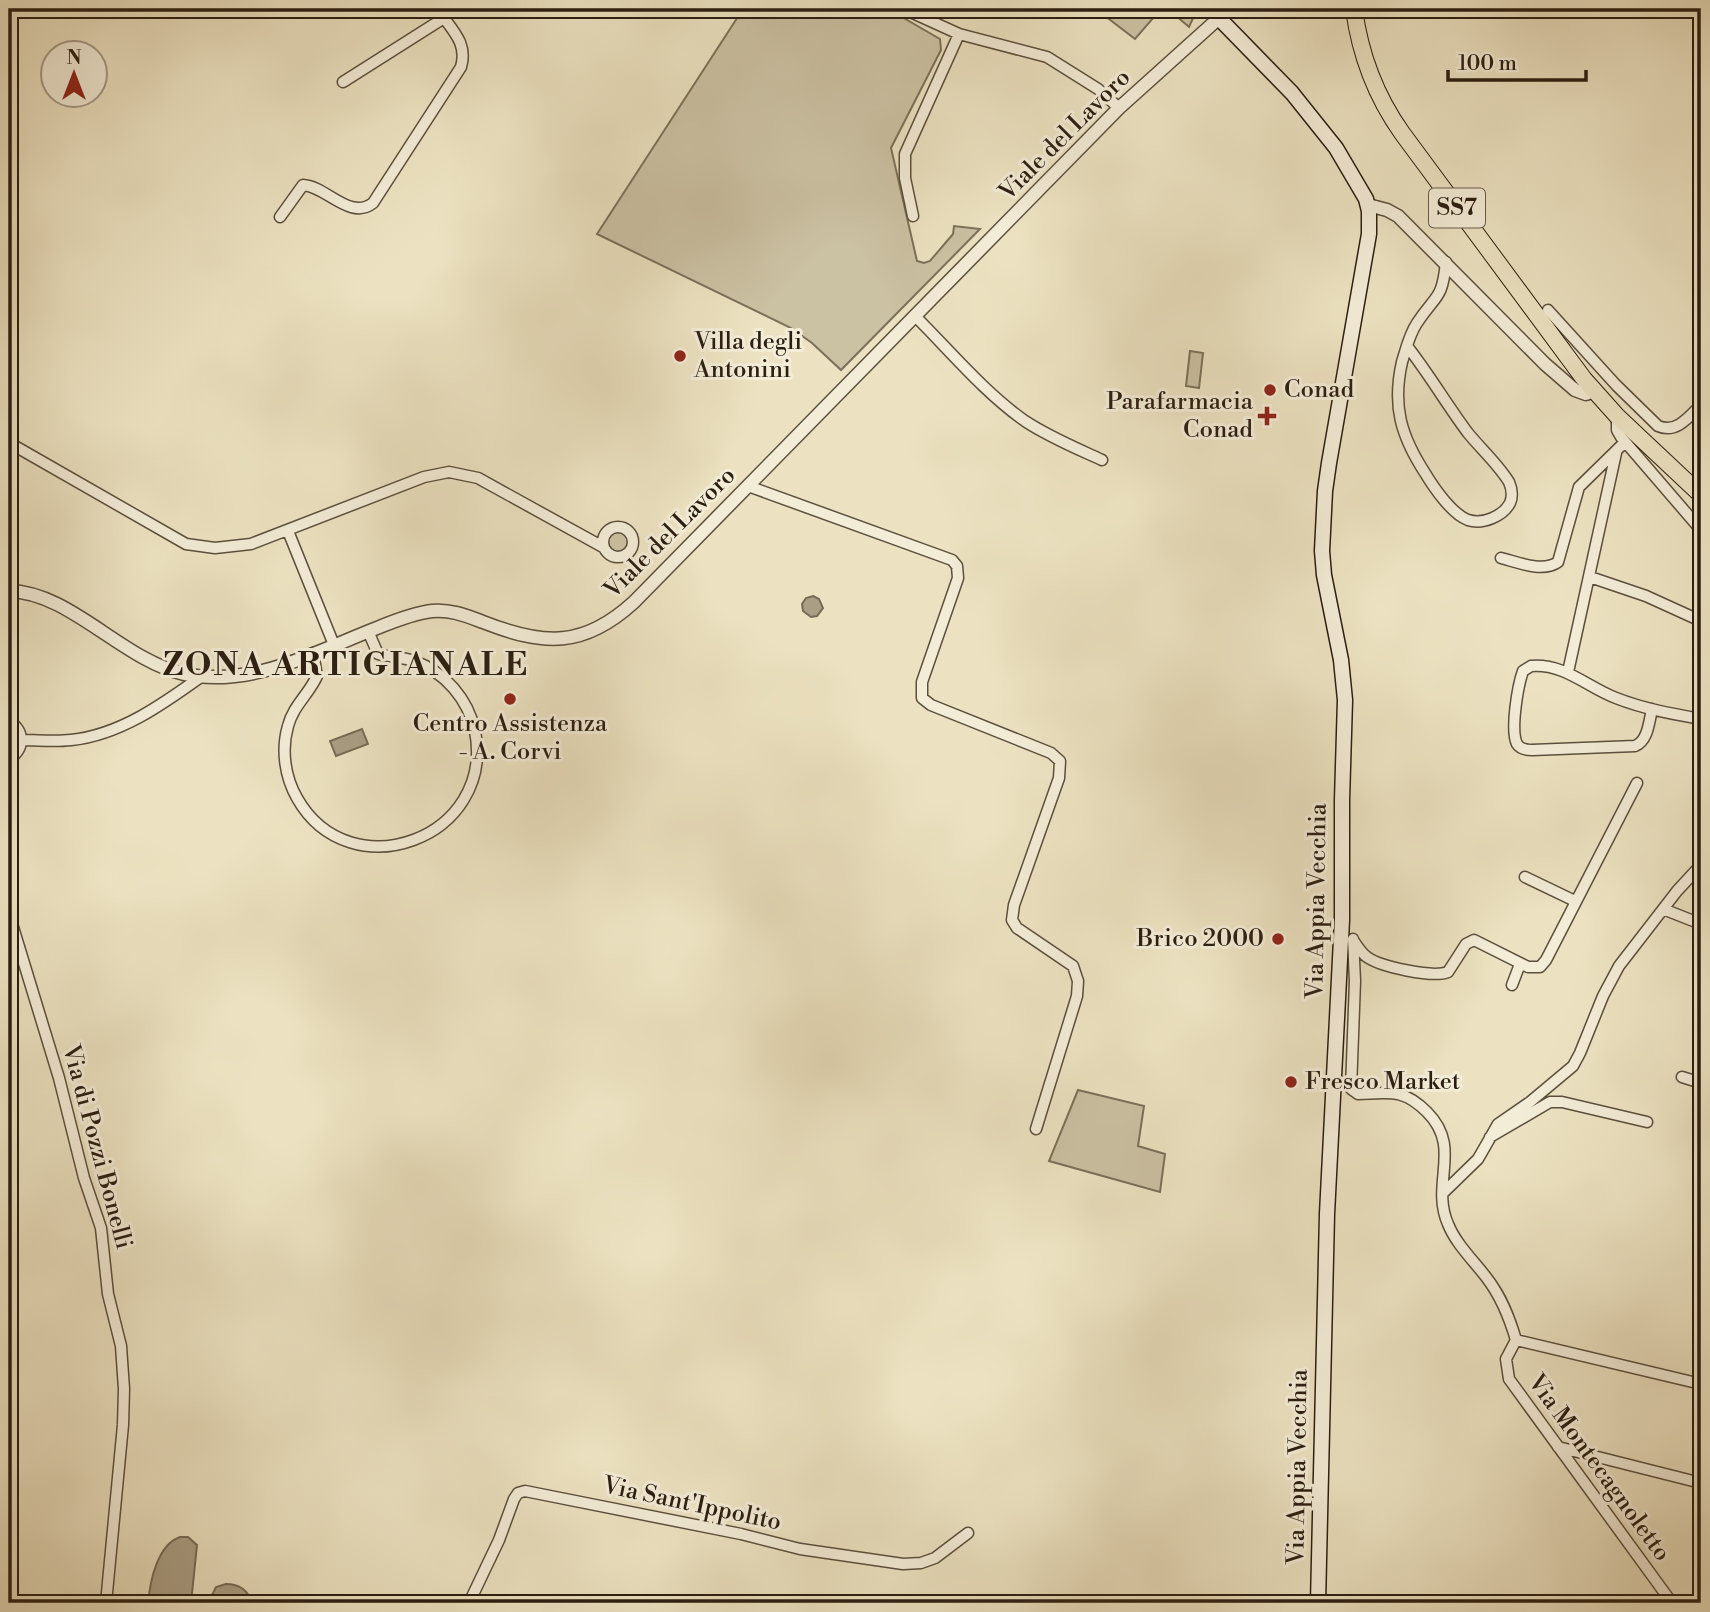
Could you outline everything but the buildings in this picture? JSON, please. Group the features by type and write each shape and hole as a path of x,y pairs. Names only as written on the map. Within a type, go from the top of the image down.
{"main road":[{"name":"SS7","path":"1354,9 1363,55 1390,114 1546,312 1594,391 1701,495"},
{"path":"1215,14 1295,96 1325,132 1349,168 1368,205"},
{"name":"Via Appia Vecchia","path":"1318,1603 1326,1214 1342,920 1345,700 1341,660 1324,575 1322,551 1325,491 1369,234 1368,205"}],"street":[{"path":"904,9 959,34 1046,57 1098,89 1119,108"},
{"path":"281,217 299,188 305,185 354,208 363,209 373,203 461,67 463,47 447,13 343,82"},
{"name":"Viale del Lavoro","path":"9,591 26,592 43,598 145,659 176,671 226,678 256,674 423,612 440,610 460,613 513,633 538,639 564,640 586,634 607,623 630,605 1215,14"},
{"path":"913,216 905,178 905,153 959,34"},
{"path":"1368,205 1398,216 1545,364 1575,390 1586,394 1594,391"},
{"path":"1407,346 1467,432 1509,483 1512,495 1510,502 1506,509 1492,518 1475,521 1460,514 1427,476 1415,456 1397,403 1398,383 1407,346 1416,324 1441,293 1446,262"},
{"path":"1546,312 1658,426 1665,429 1677,426 1701,405"},
{"path":"916,317 995,396 1025,421 1102,460"},
{"path":"1617,416 1618,432 1625,442 1701,530"},
{"path":"1501,558 1542,567 1556,564 1562,553 1578,490 1625,442"},
{"path":"11,447 186,544 208,548 251,544 424,477 454,473 489,483 603,547"},
{"path":"1569,672 1616,453"},
{"path":"748,486 952,560 957,566 958,578 922,682 922,698 931,705 1051,752 1060,761 1059,778 1012,916 1017,928 1071,964 1079,981 1077,996 1036,1129"},
{"path":"288,531 334,645"},
{"path":"1590,577 1646,596 1701,621"},
{"path":"313,653 317,676 293,711 285,743 285,765 295,796 316,823 350,842 382,847 415,841 447,821 466,796 476,765 474,728 464,703 446,681 431,669 415,662 378,654 368,631"},
{"path":"1652,709 1644,739 1635,746 1524,750 1517,742 1516,712 1522,673 1528,667 1538,665 1569,672 1610,696 1652,709 1701,719"},
{"path":"22,740 62,741 97,735 153,711 202,676"},
{"path":"9,721 17,727 22,740 18,751 9,759"},
{"path":"1342,920 1364,954 1374,961 1442,974 1448,972 1466,944 1474,940 1534,969 1544,963 1637,783"},
{"path":"1443,1193 1473,1165 1504,1119 1530,1102 1573,1066 1610,981 1663,909 1701,864"},
{"path":"1525,877 1575,901"},
{"path":"1663,909 1701,924"},
{"name":"Via di Pozzi Bonelli","path":"9,914 59,1078 84,1178 101,1227 108,1294 121,1346 123,1410 107,1603"},
{"path":"1353,939 1355,981 1350,1087 1358,1094 1404,1094 1418,1103 1441,1128 1445,1143 1444,1211 1450,1230 1497,1293 1509,1317 1516,1340 1701,1384"},
{"path":"1512,985 1520,964"},
{"path":"1682,1077 1701,1083"},
{"path":"1490,1137 1519,1122 1543,1104 1554,1101 1647,1122"},
{"name":"Via Montecagnoletto","path":"1516,1340 1506,1359 1509,1379 1672,1603"},
{"path":"1558,1447 1701,1483"},
{"name":"Via Sant'Ippolito","path":"469,1603 497,1545 514,1499 518,1493 526,1491 741,1534 800,1549 903,1564 935,1559 968,1533"}],"shaded area":[{"path":"743,9 888,9 940,39 941,50 891,148 917,261 930,261 953,234 954,226 980,229 841,370 791,328 597,234"},
{"path":"1116,9 1161,9 1135,39 1109,19"},
{"path":"1168,9 1194,9 1195,14 1189,27"},
{"path":"1190,351 1203,353 1199,388 1186,386"},
{"path":"618,532 625,535 628,542 625,549 618,552 611,549 608,542 611,535"},
{"path":"813,596 819,599 823,608 817,616 811,617 803,611 802,604 806,598"},
{"path":"362,729 368,744 336,756 330,741"},
{"path":"1078,1090 1144,1106 1138,1146 1165,1154 1160,1192 1049,1161"},
{"path":"188,1537 197,1545 191,1603 148,1603 160,1556 172,1541"},
{"path":"226,1584 242,1589 252,1603 208,1603 216,1587"}],"place":[{"name":"Villa degli Antonini","path":"680,356"},
{"name":"Conad","path":"1270,390"},
{"name":"Parafarmacia Conad","path":"1267,416"},
{"name":"Centro Assistenza - A. Corvi","path":"510,699"},
{"name":"Brico 2000","path":"1278,939"},
{"name":"Fresco Market","path":"1291,1082"}],"district":[{"name":"ZONA ARTIGIANALE","path":"346,665"}]}
